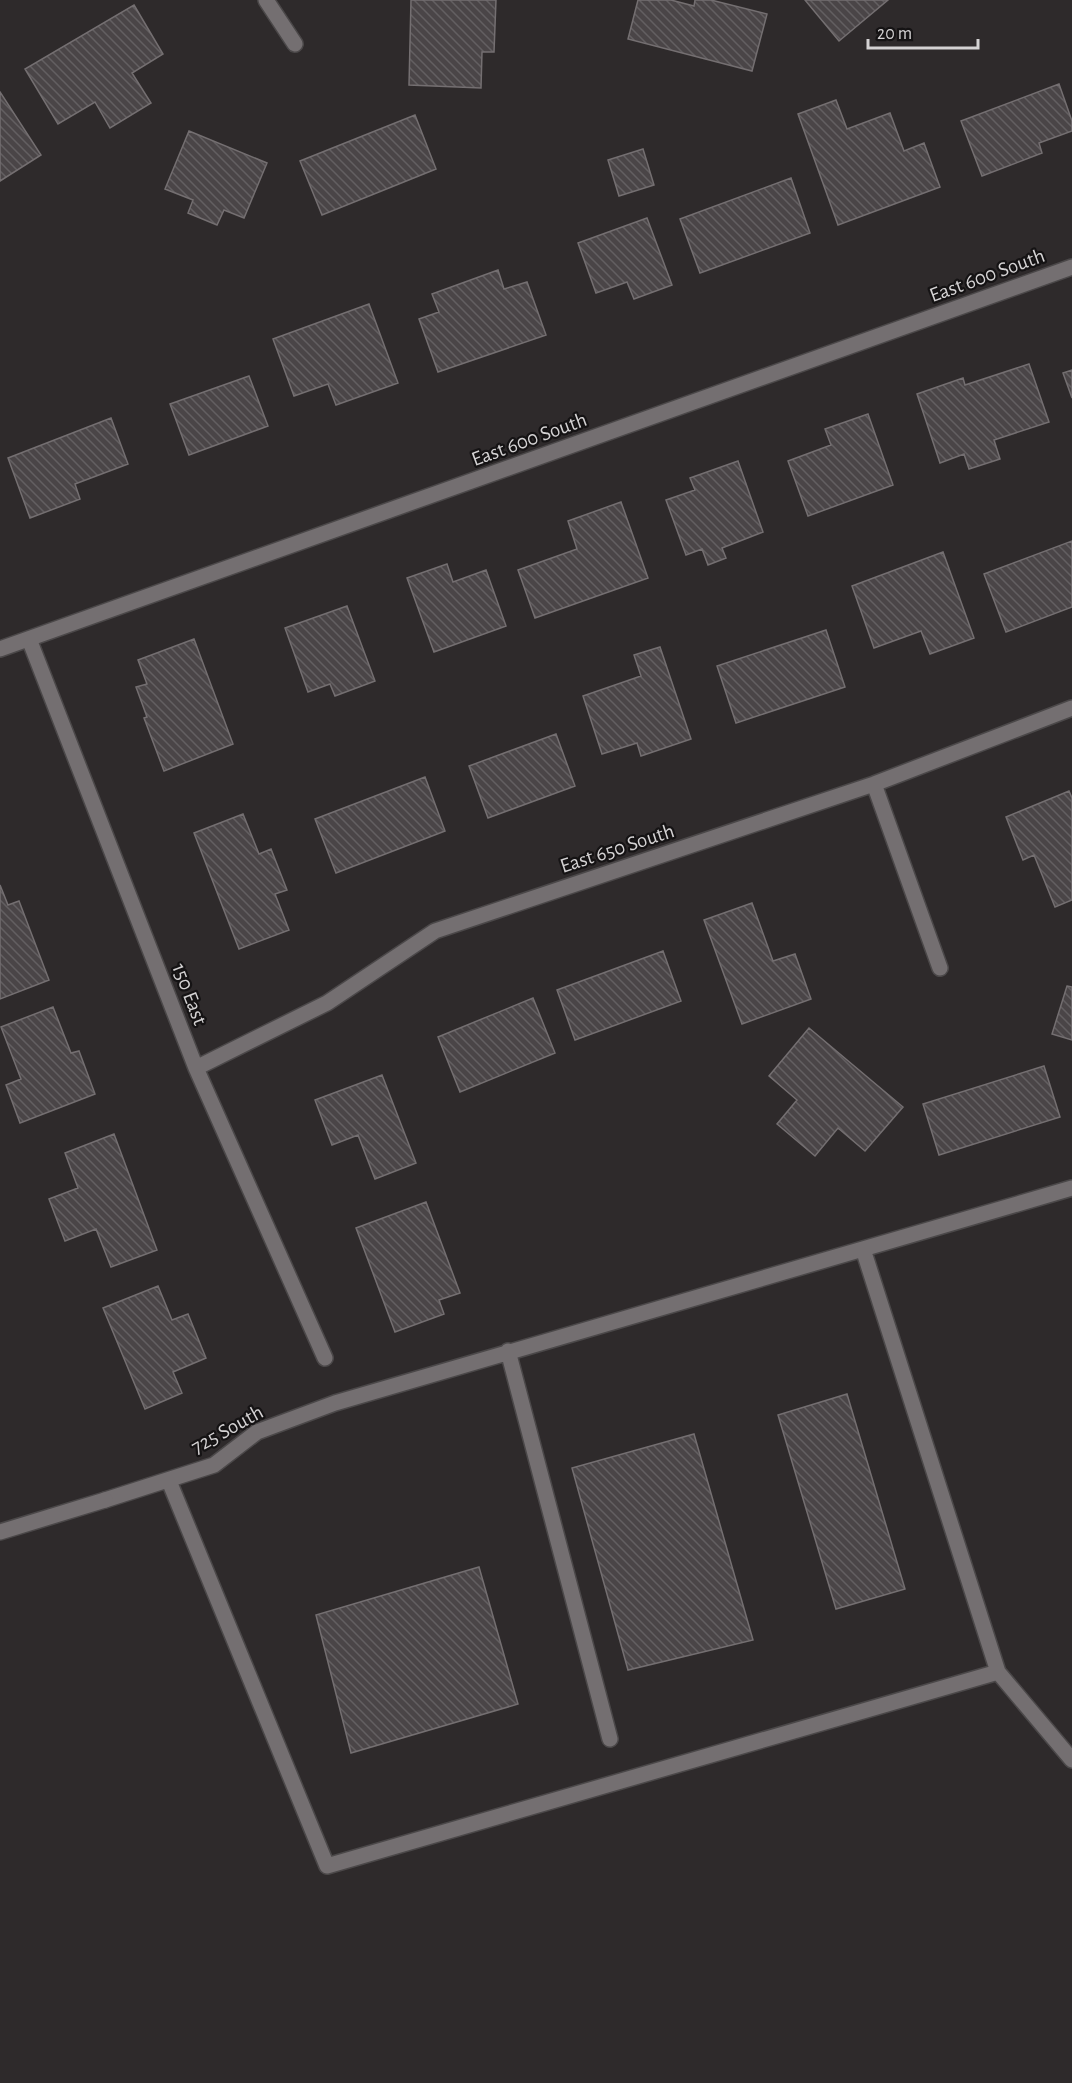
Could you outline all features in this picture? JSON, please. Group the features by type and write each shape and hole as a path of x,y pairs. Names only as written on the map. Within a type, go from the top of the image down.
{"street":[{"path":"266,0 295,44"},
{"name":"East 600 South","path":"0,649 1072,267"},
{"name":"150 East","path":"29,639 196,1068 325,1358"},
{"name":"East 650 South","path":"196,1068 327,1003 435,931 874,784 1072,708"},
{"path":"874,784 940,968"},
{"name":"725 South","path":"0,1532 169,1481 214,1465 257,1432 335,1403 1072,1188"},
{"path":"863,1249 998,1672 1072,1760"},
{"path":"508,1351 610,1739"},
{"path":"169,1481 327,1866 998,1672"}],"building":[{"path":"411,0 496,0 494,52 482,52 481,88 409,85"},
{"path":"638,0 671,0 694,6 695,0 711,0 767,14 752,71 628,39"},
{"path":"805,0 888,0 839,41"},
{"path":"134,5 163,54 132,73 151,103 110,128 95,102 58,124 25,69"},
{"path":"1059,84 1072,121 1072,131 1039,143 1042,153 982,176 961,121"},
{"path":"0,92 41,155 0,181"},
{"path":"836,100 847,129 890,113 904,151 924,143 940,187 838,225 798,114"},
{"path":"415,115 436,169 322,215 300,161"},
{"path":"189,131 267,163 244,218 224,210 217,225 188,213 193,200 165,189"},
{"path":"643,149 654,185 619,196 608,160"},
{"path":"791,178 810,233 700,273 680,219"},
{"path":"647,218 672,285 634,299 627,282 596,293 578,243"},
{"path":"498,270 504,289 527,282 546,335 438,372 419,319 439,312 432,294"},
{"path":"369,304 398,383 336,405 328,384 294,396 273,339"},
{"path":"1029,364 1049,422 994,440 1000,459 969,469 964,454 940,463 917,394 963,378 965,385"},
{"path":"1072,370 1072,398 1063,373"},
{"path":"249,376 268,426 189,455 170,404"},
{"path":"868,414 893,485 808,516 788,461 831,445 825,429"},
{"path":"111,418 128,464 75,484 80,499 30,518 8,458"},
{"path":"738,461 763,532 722,548 726,558 708,565 702,549 686,555 666,500 695,490 690,478"},
{"path":"621,502 648,578 535,618 518,570 577,549 568,521"},
{"path":"1072,541 1072,607 1006,632 984,574"},
{"path":"943,552 974,638 930,654 921,631 874,648 852,586"},
{"path":"447,564 453,582 486,570 506,626 434,652 407,578"},
{"path":"347,606 375,681 335,696 330,684 308,692 285,628"},
{"path":"826,630 845,687 736,723 717,666"},
{"path":"194,639 233,744 164,771 144,718 147,717 136,687 147,684 138,660"},
{"path":"660,647 691,739 641,756 637,743 602,754 583,696 641,676 634,655"},
{"path":"556,734 575,786 488,818 469,766"},
{"path":"425,777 445,831 336,873 315,819"},
{"path":"1069,791 1072,798 1072,900 1055,907 1034,855 1023,860 1006,817"},
{"path":"243,814 259,854 271,849 287,890 275,894 289,930 239,949 194,833"},
{"path":"0,885 8,905 19,901 49,980 0,999"},
{"path":"752,903 773,961 795,954 811,999 742,1024 704,920"},
{"path":"663,951 681,1001 575,1040 557,990"},
{"path":"1067,986 1072,987 1072,1040 1052,1034"},
{"path":"533,998 555,1053 460,1092 438,1037"},
{"path":"53,1007 71,1053 79,1051 95,1094 20,1123 6,1085 21,1079 1,1027"},
{"path":"809,1028 903,1107 865,1151 838,1128 815,1156 777,1124 797,1100 769,1076"},
{"path":"1044,1066 1060,1117 939,1155 923,1104"},
{"path":"382,1075 416,1163 375,1179 358,1135 332,1145 315,1100"},
{"path":"114,1134 157,1250 111,1267 96,1229 65,1241 49,1199 78,1188 65,1153"},
{"path":"426,1202 460,1293 439,1300 444,1314 395,1332 356,1228"},
{"path":"158,1286 172,1320 188,1314 206,1358 173,1372 182,1393 145,1409 103,1308"},
{"path":"847,1394 905,1589 836,1609 778,1415"},
{"path":"694,1434 753,1640 628,1670 572,1468"},
{"path":"479,1567 518,1704 351,1753 316,1615"}]}
